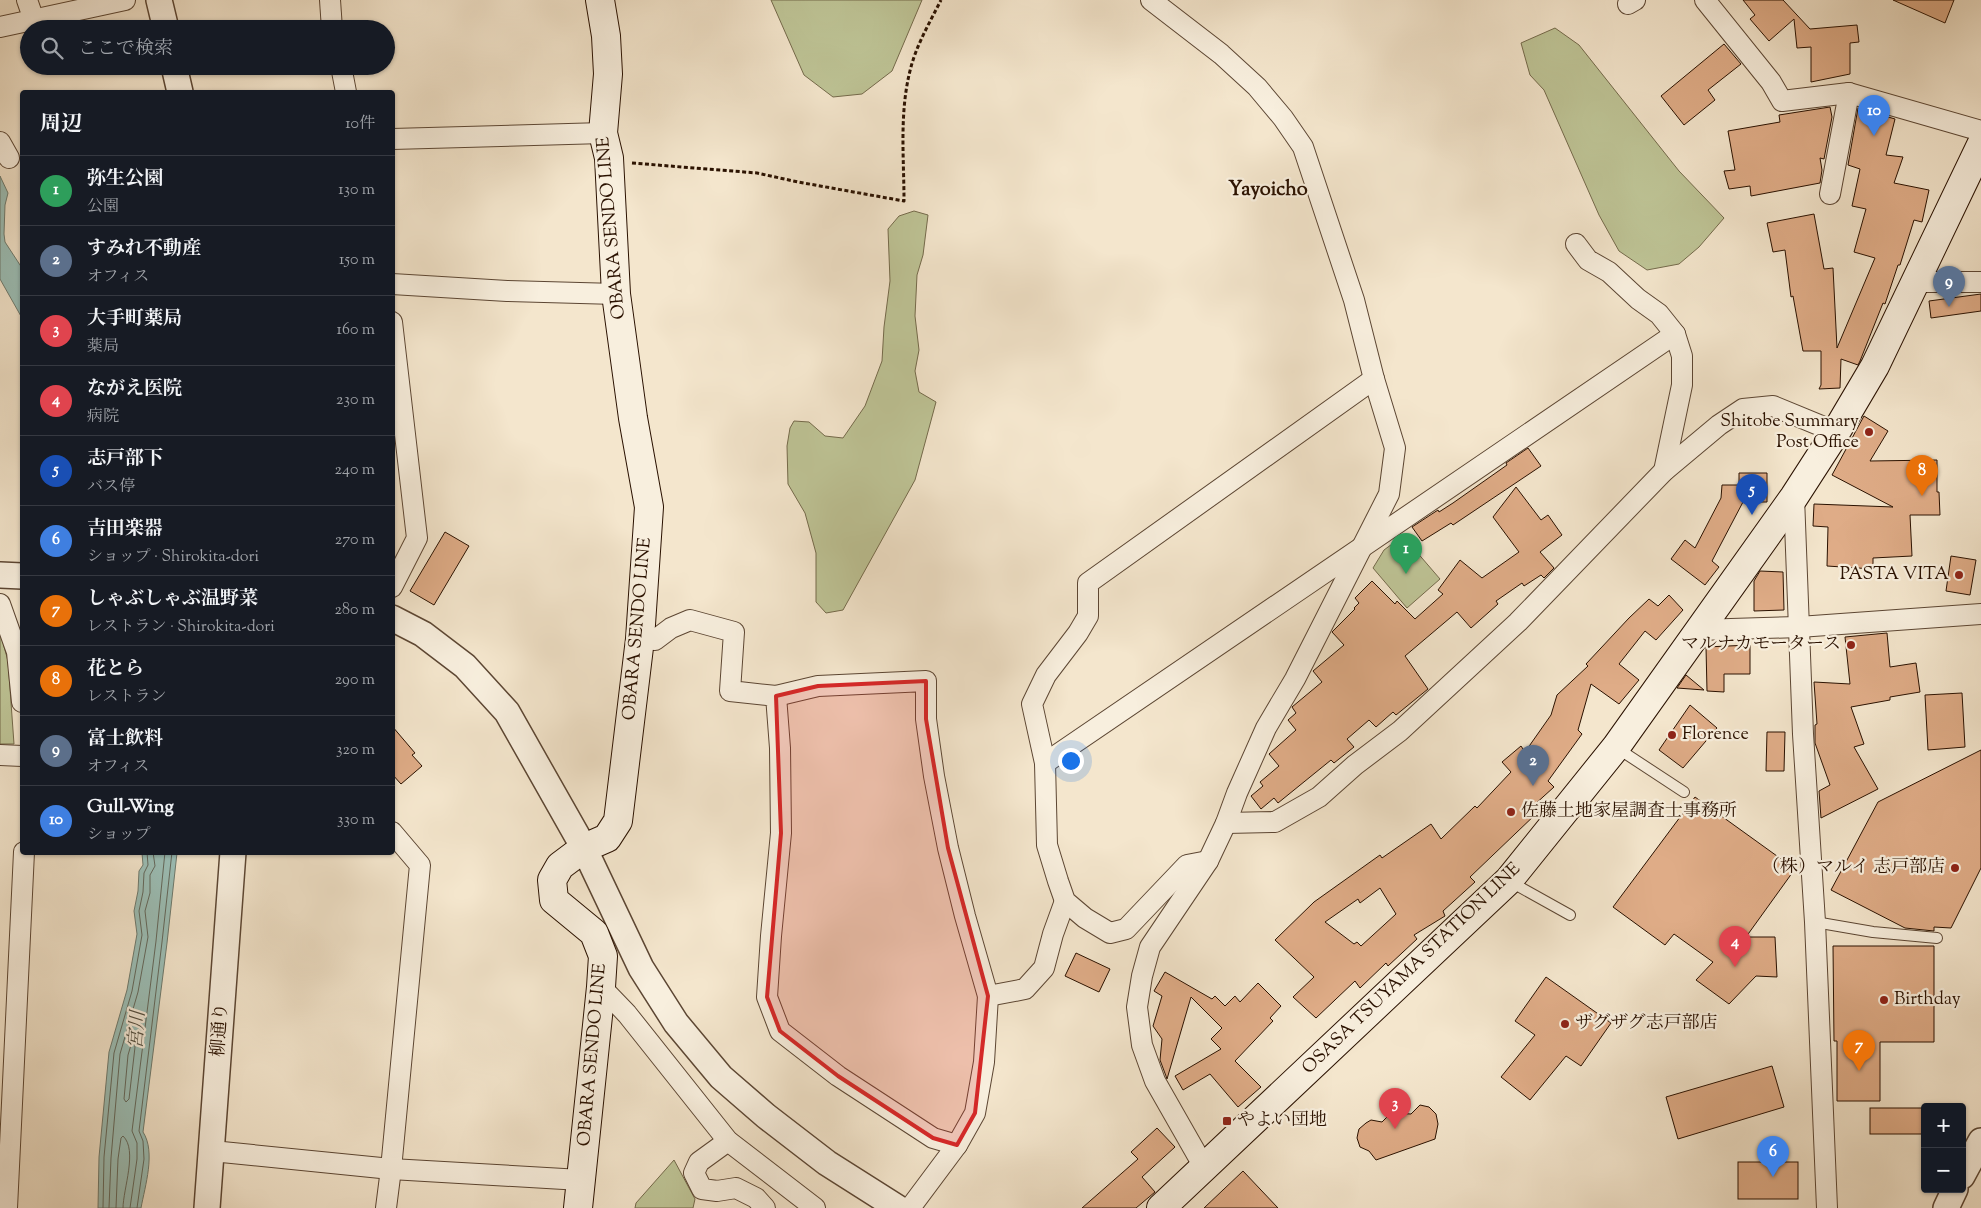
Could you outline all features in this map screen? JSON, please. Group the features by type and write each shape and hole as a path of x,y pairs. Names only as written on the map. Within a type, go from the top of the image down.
{"main road":[{"name":"OBARA SENDO LINE","path":"578,1208 603,956 594,933 554,900 552,880 560,866 584,848 607,838 618,821 640,639 649,507 633,418 616,294 606,146 608,74 606,36 600,0"},
{"name":"OSASA TSUYAMA STATION LINE","path":"1161,1208 1509,880 1616,747 1794,497 1836,432 1875,366 1981,146"}],"street":[{"path":"27,0 34,20 125,0"},
{"path":"159,0 164,20"},
{"path":"330,0 331,20"},
{"path":"1151,0 1221,54 1257,87 1283,118 1303,147 1354,300 1374,379 1395,448 1390,494 1295,679 1266,728 1208,861 1150,948 1142,976 1136,1007 1142,1045 1155,1081 1204,1167"},
{"path":"1705,0 1771,82 1782,101 1849,93 1981,130"},
{"path":"0,27 20,23"},
{"path":"176,75 180,90"},
{"path":"343,75 346,90"},
{"path":"1830,194 1849,93"},
{"path":"395,139 606,146"},
{"path":"1576,244 1588,260 1609,272 1638,299 1659,314 1675,334 1682,356 1682,385 1664,471"},
{"path":"1915,282 1981,282"},
{"path":"395,284 507,291 616,294"},
{"path":"1045,763 1675,334"},
{"path":"395,348 417,538 395,581"},
{"path":"1208,861 1187,865 1126,929 1110,933 1085,918 1065,900 1047,845 1045,763 1032,704 1046,675 1078,633 1088,616 1088,583 1374,379"},
{"path":"1226,823 1274,822 1319,797 1355,765 1400,731 1518,622 1664,471 1719,424 1743,409 1773,406 1836,432"},
{"path":"1794,497 1803,734 1816,922 1827,1208"},
{"path":"0,604 17,652 20,682"},
{"path":"1698,630 1799,627 1981,614"},
{"path":"395,620 423,634 465,666 507,712 584,848 640,968 676,1024 721,1077 766,1116 827,1163 898,1208"},
{"path":"640,639 655,640 671,628 690,620 734,632 730,691 776,696 818,686 926,681 926,720 934,776 948,848 988,996 984,1062 975,1113 951,1152 910,1208"},
{"path":"776,696 781,833 767,997 780,1030 838,1076 933,1138 951,1152"},
{"path":"0,756 20,756"},
{"path":"386,1208 420,865 395,836"},
{"path":"7,1208 24,855"},
{"name":"柳通り","path":"207,1208 233,855"},
{"path":"988,996 1025,989 1044,968 1065,900"},
{"path":"601,987 627,1014 728,1141 815,1208"},
{"path":"728,1141 699,1162 694,1173 702,1189 717,1191 736,1188 756,1198 765,1208"},
{"path":"1966,1169 1981,1141"},
{"path":"212,1152 391,1169 581,1180"},
{"path":"1946,1208 1953,1193"}],"lane":[{"path":"1616,747 1684,792"},
{"path":"1509,880 1570,915"},
{"path":"1816,922 1873,932 1937,938"}],"path":[{"path":"606,146 632,163 757,173 904,201 904,100 911,66 940,0"}],"highlighted area":[{"path":"926,681 926,719 948,848 988,996 975,1113 957,1145 933,1138 838,1076 780,1031 767,997 781,833 776,696 818,686"}],"green space":[{"path":"771,0 922,0 892,71 862,94 833,97 804,75"},
{"path":"1555,28 1579,45 1679,171 1724,218 1699,247 1679,264 1647,270 1619,251 1599,215 1544,90 1530,75 1521,43"},
{"path":"914,211 928,215 923,255 917,275 915,316 919,350 915,371 919,392 936,402 915,480 843,610 826,613 816,602 816,553 805,513 788,484 787,446 790,428 794,421 809,422 825,436 843,438 865,406 882,361 890,281 888,229 899,216"},
{"path":"1403,536 1440,579 1407,608 1373,568 1384,550"},
{"path":"0,632 8,661 14,744 0,744"},
{"path":"674,1160 695,1199 693,1208 635,1208 636,1203"}],"water":[{"path":"0,176 8,193 5,205 5,242 20,265 20,314 0,279"},
{"name":"宮川","path":"142,855 177,855 143,1132 149,1149 147,1180 141,1208 98,1208 99,1157 109,1052 127,990 137,934 134,911 139,871 143,865"}],"building":[{"path":"1743,0 1783,0 1810,29 1857,25 1859,42 1850,43 1850,74 1811,82 1811,47 1797,48 1794,19 1769,41 1750,19 1755,15"},
{"path":"1893,0 1954,0 1945,23"},
{"path":"1724,44 1741,64 1708,90 1715,100 1684,125 1661,96"},
{"path":"1830,107 1832,117 1824,159 1820,158 1822,170 1820,183 1751,196 1750,186 1729,189 1724,171 1735,170 1728,131 1780,122 1779,115"},
{"path":"1858,108 1895,119 1886,155 1903,157 1894,183 1929,190 1922,222 1914,220 1885,304 1883,303 1858,365 1841,359 1840,388 1819,389 1821,385 1821,351 1803,351 1793,296 1791,297 1785,250 1773,252 1767,223 1814,214 1824,269 1833,268 1837,348 1875,258 1854,252 1866,209 1852,206 1860,169 1848,165"},
{"path":"1981,294 1981,311 1931,318 1929,301"},
{"path":"1864,416 1888,431 1870,461 1937,460 1937,492 1939,492 1940,515 1910,515 1912,556 1873,558 1873,569 1827,566 1828,527 1813,526 1814,504 1893,507 1832,475"},
{"path":"1528,448 1541,466 1453,525 1451,523 1422,541 1412,527 1438,510 1439,512 1453,503"},
{"path":"1739,473 1767,473 1767,502 1743,502 1712,561 1719,567 1705,585 1671,559 1685,540 1695,548 1721,498 1722,485 1739,485"},
{"path":"1516,487 1541,520 1548,515 1562,535 1540,552 1554,568 1544,578 1541,575 1524,586 1522,583 1496,601 1498,604 1471,628 1457,612 1405,656 1428,689 1396,715 1393,712 1376,727 1369,720 1347,739 1354,747 1334,763 1331,760 1278,803 1274,798 1261,809 1251,796 1263,786 1260,782 1279,766 1269,754 1296,730 1288,720 1296,713 1292,707 1322,682 1313,671 1344,645 1332,632 1355,609 1359,603 1355,598 1372,581 1395,604 1397,601 1415,619 1443,594 1438,590 1460,560 1482,578 1519,552 1493,517"},
{"path":"445,532 469,546 434,605 410,591"},
{"path":"1951,556 1976,560 1970,595 1946,591"},
{"path":"1760,571 1783,572 1784,610 1754,611 1754,581"},
{"path":"1669,595 1683,610 1656,640 1645,631 1619,664 1639,680 1619,704 1591,684 1578,730 1582,734 1548,781 1554,787 1533,806 1538,812 1470,877 1475,882 1443,911 1445,916 1414,935 1417,939 1388,966 1386,963 1360,988 1355,981 1316,1018 1293,997 1314,977 1275,940 1314,902 1380,855 1382,858 1431,824 1441,839 1475,806 1477,808 1511,772 1502,762 1521,746 1525,752 1551,715 1557,695 1588,666 1586,664 1649,599 1658,606","holes":["1380,888 1396,914 1361,946 1357,942 1354,944 1325,922 1358,899 1360,903"]},
{"path":"1887,633 1890,667 1916,663 1920,692 1851,707 1864,744 1854,747 1878,789 1821,818 1819,791 1830,785 1815,743 1815,725 1817,724 1814,682 1850,684 1845,637"},
{"path":"1750,645 1750,674 1724,674 1724,692 1707,691 1706,647"},
{"path":"1686,675 1704,690 1677,688"},
{"path":"1962,693 1965,747 1928,750 1925,695"},
{"path":"1690,705 1717,728 1683,768 1659,750"},
{"path":"395,730 415,753 412,755 422,766 401,784 395,777"},
{"path":"1767,732 1785,732 1784,771 1766,771"},
{"path":"1981,750 1981,868 1951,928 1934,927 1934,931 1905,928 1831,890 1878,802"},
{"path":"1695,797 1795,869 1746,937 1775,937 1777,977 1756,976 1729,1004 1696,980 1713,962 1674,934 1665,945 1613,907"},
{"path":"1833,946 1934,946 1934,1042 1880,1042 1880,1101 1837,1101 1837,1041 1834,1041"},
{"path":"1076,953 1110,969 1099,992 1065,976"},
{"path":"1165,972 1212,999 1215,996 1225,1006 1235,996 1240,1002 1258,983 1281,1006 1270,1018 1273,1021 1235,1061 1261,1087 1238,1107 1210,1074 1183,1090 1175,1076 1221,1049 1211,1039 1222,1028 1191,997 1167,1079 1160,1060 1162,1039 1153,1026 1162,996 1154,991"},
{"path":"1546,977 1611,1023 1581,1066 1566,1056 1530,1100 1501,1077 1535,1035 1515,1021"},
{"path":"1772,1066 1784,1107 1678,1139 1666,1097"},
{"path":"1420,1105 1429,1107 1436,1114 1438,1124 1435,1139 1376,1160 1369,1151 1360,1147 1357,1138 1359,1129 1366,1123 1371,1120 1382,1122 1391,1113 1411,1114"},
{"path":"1870,1108 1921,1108 1921,1134 1870,1134"},
{"path":"1157,1128 1175,1147 1142,1177 1155,1192 1136,1208 1082,1208 1138,1159 1131,1152"},
{"path":"1738,1162 1798,1162 1798,1199 1738,1199"},
{"path":"1243,1171 1278,1208 1204,1208"}],"place":[{"name":"Gull-Wing","path":"1874,136"},
{"name":"富士飲料","path":"1949,307"},
{"name":"Shitobe Summary Post Office","path":"1869,432"},
{"name":"花とら","path":"1922,496"},
{"name":"志戸部下","path":"1752,515"},
{"name":"弥生公園","path":"1406,574"},
{"name":"PASTA VITA","path":"1959,575"},
{"name":"マルナカモータース","path":"1851,645"},
{"name":"Florence","path":"1672,735"},
{"name":"すみれ不動産","path":"1533,786"},
{"name":"佐藤土地家屋調査士事務所","path":"1511,812"},
{"name":"（株）マルイ 志戸部店","path":"1955,868"},
{"name":"ながえ医院","path":"1735,967"},
{"name":"Birthday","path":"1884,1000"},
{"name":"ザグザグ志戸部店","path":"1565,1024"},
{"name":"しゃぶしゃぶ温野菜","path":"1859,1071"},
{"name":"やよい団地","path":"1227,1121"},
{"name":"大手町薬局","path":"1395,1129"},
{"name":"吉田楽器","path":"1773,1177"}],"district":[{"name":"Yayoicho","path":"1268,190"}]}
